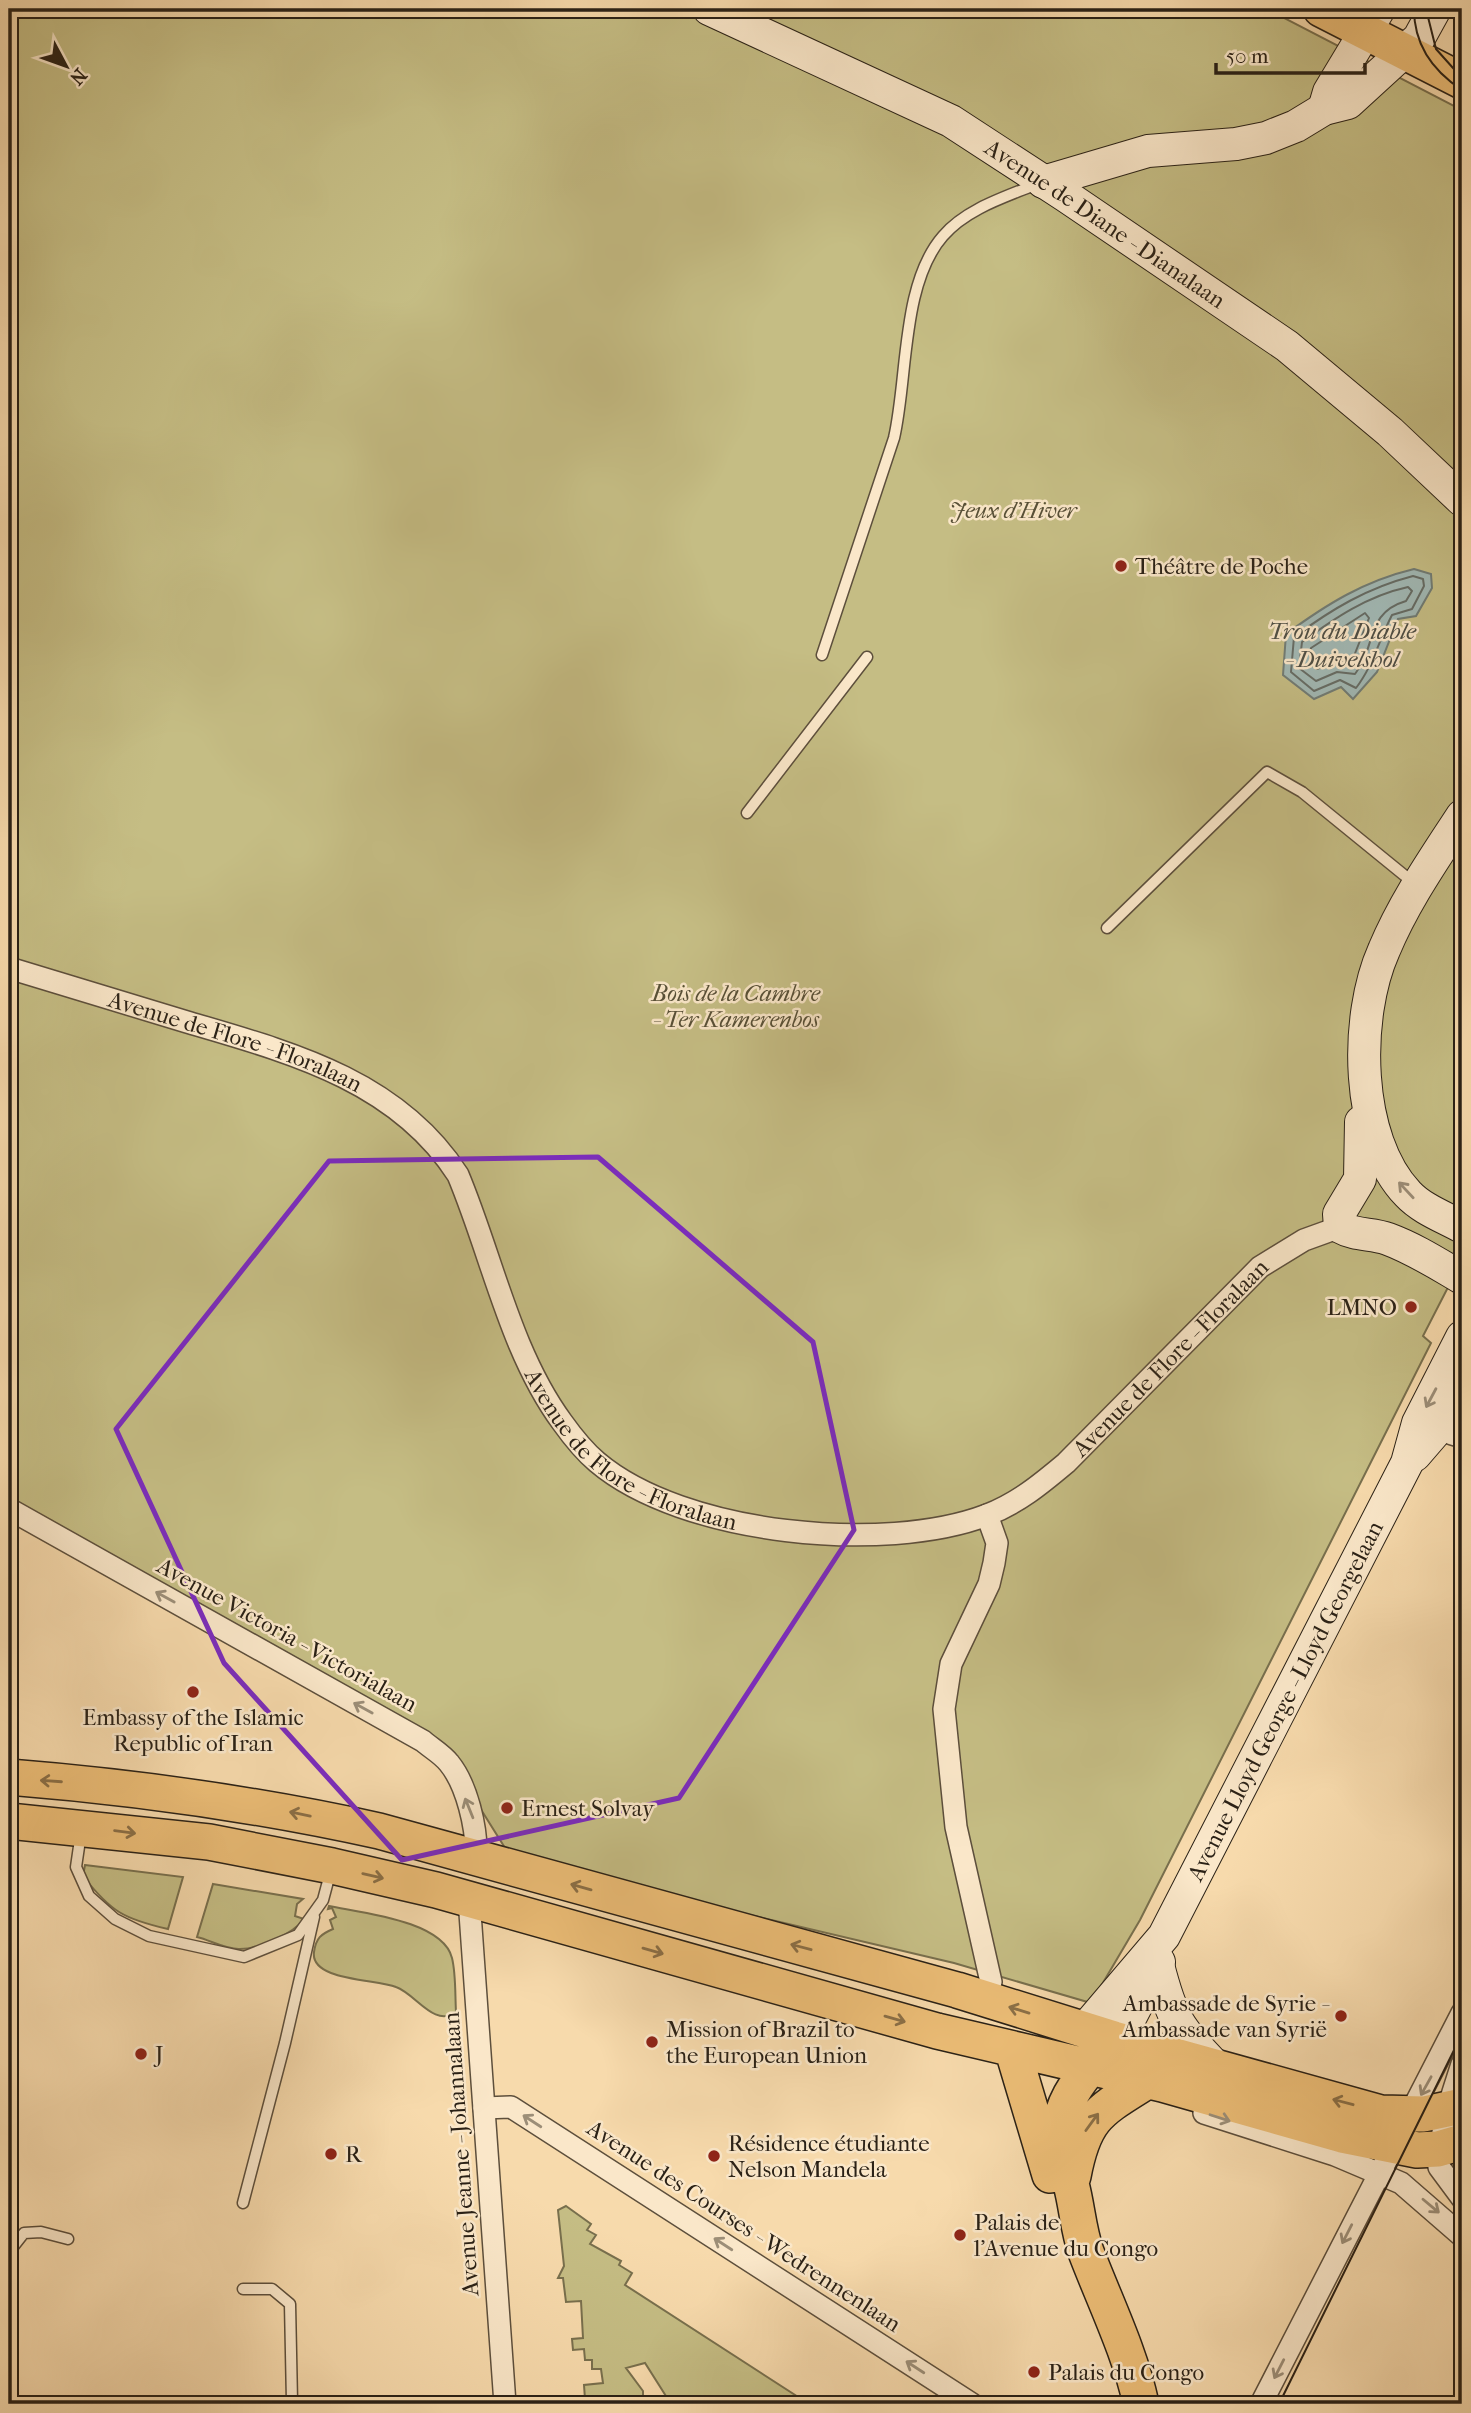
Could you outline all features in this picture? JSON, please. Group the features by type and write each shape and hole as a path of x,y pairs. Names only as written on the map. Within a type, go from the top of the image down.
{"main road":[{"path":"1321,9 1372,20 1421,25 1457,78"},
{"path":"9,1777 122,1786 290,1811 453,1850 957,1990 1099,2035 1381,2113 1410,2115 1455,2108"},
{"path":"9,1821 82,1826 209,1842 332,1866 469,1899 1013,2051 1154,2083 1389,2167 1450,2146"},
{"path":"453,1850 469,1899"},
{"path":"1027,2097 1073,2064 1099,2035"},
{"path":"1013,2051 1049,2172 1076,2220 1143,2396"},
{"path":"1073,2064 1073,2090 1061,2120 1061,2155 1071,2186 1076,2220"},
{"path":"1071,2186 1079,2143 1089,2125 1104,2107 1154,2083"}],"street":[{"name":"Avenue de Diane - Dianalaan","path":"709,9 950,121 1287,346 1390,432 1462,500"},
{"path":"1324,109 1329,92 1372,20"},
{"path":"1042,182 1148,151 1236,144 1266,138 1296,126 1324,109 1348,103 1421,25"},
{"path":"1097,217 1097,183 1123,160"},
{"path":"1462,816 1418,886 1378,964 1364,1059 1365,1100 1359,1130 1360,1179 1339,1214 1340,1227 1349,1232 1384,1237 1415,1250 1462,1278"},
{"name":"Avenue de Flore - Floralaan","path":"9,968 310,1060 364,1085 404,1112 443,1150 467,1196 535,1378 563,1423 597,1462 649,1494 694,1512 752,1525 825,1534 907,1533 930,1531 987,1515 1032,1492 1066,1463 1260,1267 1304,1240 1340,1227"},
{"path":"1365,1100 1381,1155 1393,1175 1409,1195 1462,1227"},
{"name":"Avenue Lloyd George - Lloyd Georgelaan","path":"1099,2035 1129,2020 1161,1951 1407,1463 1418,1423 1462,1337"},
{"name":"Avenue Lloyd George - Lloyd Georgelaan","path":"1407,1463 1454,1428 1462,1391"},
{"name":"Avenue Victoria - Victorialaan","path":"9,1510 423,1741 449,1763 477,1832 453,1850"},
{"path":"987,1515 997,1543 994,1563 989,1584 951,1664 944,1709 956,1828 991,1982"},
{"name":"Avenue Jeanne - Johannalaan","path":"469,1899 505,2404"},
{"path":"1161,1951 1170,2011 1177,2025 1216,2067"},
{"path":"1261,2404 1389,2167 1410,2115 1462,2013"},
{"path":"1462,2064 1450,2146 1440,2167 1462,2199"},
{"name":"Avenue des Courses - Wedrennenlaan","path":"484,2108 511,2107 972,2404"},
{"path":"1389,2167 1462,2236"}],"lane":[{"path":"821,655 894,439 902,403 911,317 927,257 944,234 962,219 989,204 1042,182"},
{"path":"747,813 867,657"},
{"path":"1107,928 1267,772 1302,792 1418,886"},
{"path":"82,1826 76,1867 89,1896 115,1919 149,1936 244,1957 299,1935 323,1900 332,1866"},
{"path":"243,2203 316,1910"},
{"path":"9,2252 24,2233 41,2232 68,2239"},
{"path":"243,2289 272,2289 290,2304 292,2402"}],"highlighted area":[{"path":"598,1157 813,1342 854,1530 679,1798 402,1860 224,1663 116,1429 329,1161"}],"green space":[{"name":"Bois de la Cambre - Ter Kamerenbos","path":"9,9 1267,9 1462,110 1462,1260 1423,1336 1431,1343 1140,1920 1091,2003 954,1963 512,1859 460,1776 9,1501"},
{"path":"85,1865 183,1877 168,1929 140,1922 111,1906 83,1876"},
{"path":"213,1884 303,1899 297,1904 295,1916 304,1919 284,1935 248,1948 230,1948 197,1937"},
{"path":"329,1906 418,1927 446,1945 452,1958 455,1978 456,2012 440,2016 396,1987 333,1974 322,1969 316,1962 314,1952 320,1937 333,1929 330,1920 336,1917 332,1908 328,1909"},
{"path":"566,2206 591,2224 587,2230 596,2235 590,2244 621,2261 619,2265 632,2273 625,2285 809,2404 671,2404 645,2363 626,2368 643,2391 643,2398 648,2399 648,2404 615,2404 614,2400 585,2399 584,2385 603,2383 601,2369 592,2369 592,2360 585,2360 584,2349 573,2350 572,2339 583,2338 581,2301 566,2302 563,2278 558,2278 564,2266 558,2210"}],"water":[{"name":"Trou du Diable - Duivelshol","path":"1414,569 1431,574 1432,588 1416,616 1398,619 1377,672 1353,699 1341,687 1314,699 1283,675 1286,634 1362,587"}],"tram line":[{"path":"1414,9 1417,34 1427,56 1442,74 1462,90"},
{"path":"1426,9 1436,49 1462,78"},
{"path":"1279,2404 1462,2034"}],"place":[{"name":"Théâtre de Poche","path":"1121,566"},
{"name":"LMNO","path":"1411,1307"},
{"name":"Embassy of the Islamic Republic of Iran","path":"193,1692"},
{"name":"Ernest Solvay","path":"507,1808"},
{"name":"Ambassade de Syrie - Ambassade van Syrië","path":"1341,2016"},
{"name":"Mission of Brazil to the European Union","path":"652,2042"},
{"name":"J","path":"141,2054"},
{"name":"R","path":"331,2154"},
{"name":"Résidence étudiante Nelson Mandela","path":"714,2156"},
{"name":"Palais de l'Avenue du Congo","path":"960,2235"},
{"name":"Palais du Congo","path":"1034,2372"}],"park label":[{"name":"Jeux d'Hiver","path":"1013,510"}]}
